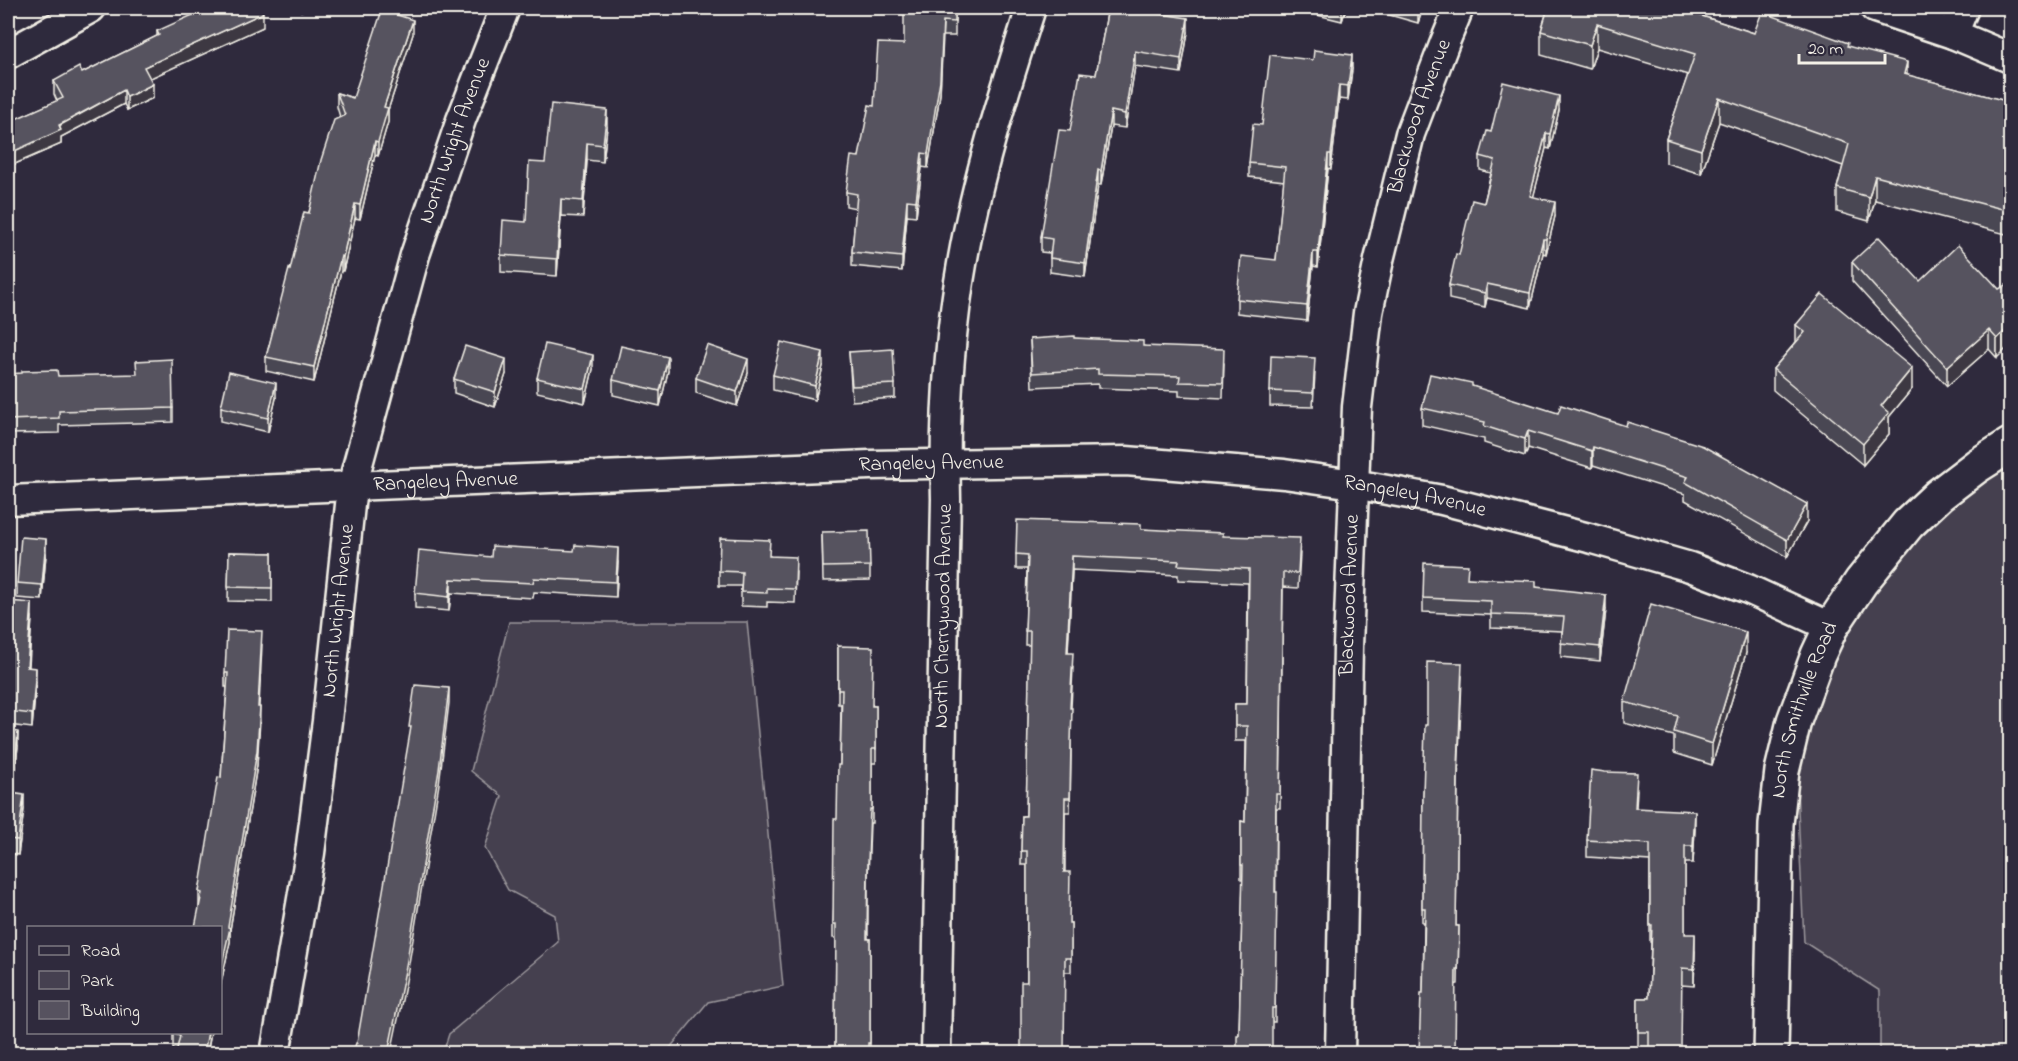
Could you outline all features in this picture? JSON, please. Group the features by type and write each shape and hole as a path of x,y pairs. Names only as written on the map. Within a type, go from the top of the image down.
{"main road":[{"name":"North Smithville Road","path":"1771,1053 1776,824 1781,778 1794,721 1818,655 1831,627 1861,582 1908,524 1948,488 2010,445"}],"street":[{"path":"8,54 91,8"},
{"name":"North Wright Avenue","path":"274,1053 308,865 319,787 352,486 415,255 461,120 505,8"},
{"name":"North Cherrywood Avenue","path":"936,1053 946,523 945,463 952,336 963,258 986,155 1031,8"},
{"name":"Blackwood Avenue","path":"1340,1053 1348,646 1357,407 1368,313 1410,134 1459,8"},
{"path":"1875,8 1953,34 2010,58"},
{"path":"1953,34 1964,8"},
{"name":"Rangeley Avenue","path":"8,500 945,463 1126,461 1284,474 1442,500 1690,567 1748,589 1831,627"}],"green space":[{"path":"2010,445 2010,1053 1880,1053 1880,991 1804,942 1794,721 1861,581"},
{"path":"509,622 747,622 783,986 708,1002 669,1049 669,1053 443,1053 449,1034 558,942 555,915 508,890 485,848 502,796 471,771"}],"building":[{"path":"208,8 260,8 263,13 144,67 153,84 127,97 124,90 59,125 61,130 8,154 8,125 12,123 11,121 63,98 54,81 79,67 82,73 159,35 157,31"},
{"path":"904,8 955,8 955,22 943,21 940,80 928,154 922,153 916,201 907,200 902,257 852,252 857,194 846,192 851,156 859,157 869,105 874,106 878,43 904,44"},
{"path":"1108,8 1188,18 1181,59 1135,51 1125,114 1111,111 1101,171 1098,170 1085,263 1050,258 1052,239 1041,237 1059,130 1070,131 1080,73 1096,75"},
{"path":"1548,8 1681,8 1754,33 1762,12 1848,43 1847,46 1907,62 1904,74 2010,102 2010,211 1875,176 1869,197 1837,188 1849,144 1719,98 1701,150 1666,139 1695,54 1597,24 1590,45 1541,31"},
{"path":"382,10 413,20 384,107 388,108 378,142 375,141 360,205 355,204 314,367 266,357 304,212 309,213 321,160 334,120 345,115 337,93 353,98"},
{"path":"1314,50 1352,55 1348,86 1339,85 1331,154 1328,154 1318,252 1313,252 1307,306 1237,299 1241,256 1276,260 1285,167 1249,163 1253,124 1262,125 1270,55 1313,60"},
{"path":"1503,82 1559,96 1550,134 1546,133 1530,196 1555,202 1530,293 1487,284 1485,293 1449,285 1456,254 1459,255 1472,200 1484,203 1495,160 1480,156 1487,131 1491,132"},
{"path":"551,104 607,110 603,145 587,143 583,201 561,199 557,259 501,255 503,220 526,222 529,162 545,163"},
{"path":"8,157 14,168 8,172"},
{"path":"1879,237 1920,281 1958,245 1999,289 2010,283 2010,326 1997,339 1989,330 1947,367 1852,262"},
{"path":"1822,294 1912,368 1881,406 1889,413 1863,444 1773,369 1805,332 1796,325"},
{"path":"1074,336 1074,338 1143,341 1143,346 1224,349 1223,383 1179,382 1180,376 1098,374 1098,369 1032,373 1030,339"},
{"path":"781,342 823,352 815,386 773,375"},
{"path":"545,344 593,355 585,389 537,378"},
{"path":"707,345 748,359 737,392 696,378"},
{"path":"465,346 506,359 495,392 454,379"},
{"path":"621,346 668,357 660,391 613,380"},
{"path":"893,349 895,384 852,386 849,352"},
{"path":"1271,356 1315,358 1313,393 1270,391"},
{"path":"172,359 173,408 59,411 59,418 8,420 8,374 22,373 22,371 57,370 58,376 137,374 136,361"},
{"path":"229,372 276,383 268,418 221,407"},
{"path":"1430,374 1472,383 1472,386 1558,413 1561,405 1626,426 1627,422 1703,446 1807,504 1787,540 1685,482 1688,477 1593,447 1592,451 1528,431 1525,439 1484,426 1485,422 1422,408"},
{"path":"1017,520 1141,524 1141,529 1223,533 1223,536 1300,538 1298,573 1283,573 1280,794 1276,794 1275,892 1277,892 1272,1053 1237,1053 1243,865 1241,865 1241,821 1245,822 1247,726 1235,726 1235,704 1247,704 1249,569 1178,565 1179,561 1072,556 1067,653 1073,653 1070,708 1072,708 1070,798 1065,798 1064,872 1070,872 1071,958 1065,958 1064,1053 1021,1053 1021,982 1027,982 1027,851 1021,851 1022,816 1026,816 1030,631 1025,631 1028,555 1016,554"},
{"path":"869,531 870,566 823,567 822,532"},
{"path":"21,537 46,539 42,585 17,583"},
{"path":"720,538 770,540 769,556 796,557 795,589 767,588 767,593 741,592 742,572 719,571"},
{"path":"575,545 618,548 616,582 534,578 533,583 451,579 449,597 415,593 419,550 491,557 492,546 574,551"},
{"path":"229,552 272,553 272,588 228,587"},
{"path":"1424,563 1468,565 1467,578 1536,581 1536,587 1606,595 1600,647 1561,643 1564,617 1491,614 1491,601 1423,598"},
{"path":"8,601 32,603 27,667 36,668 32,714 8,711"},
{"path":"1651,604 1746,632 1712,744 1674,732 1678,716 1624,702"},
{"path":"227,630 262,631 257,751 228,927 230,928 222,964 222,926 195,926 218,777 221,778 228,673 225,673"},
{"path":"838,646 873,647 872,706 876,706 876,749 872,749 872,809 870,809 868,863 867,939 870,939 870,1043 868,1043 868,1053 835,1053 834,819 837,819 842,690 838,690"},
{"path":"1427,662 1462,663 1458,768 1456,926 1459,926 1455,1053 1419,1053 1425,908 1422,908"},
{"path":"415,685 449,688 439,770 406,966 388,1053 353,1053 357,1043 411,727 409,727"},
{"path":"8,730 18,732 11,793 24,795 18,840 8,839"},
{"path":"1591,770 1637,773 1635,808 1695,811 1693,846 1685,846 1685,934 1695,934 1694,969 1682,968 1681,1049 1683,1053 1649,1053 1649,1032 1638,1032 1638,998 1649,998 1652,925 1650,925 1650,844 1587,840"},
{"path":"173,1034 208,1034 204,1053 176,1053 180,1036"}]}
